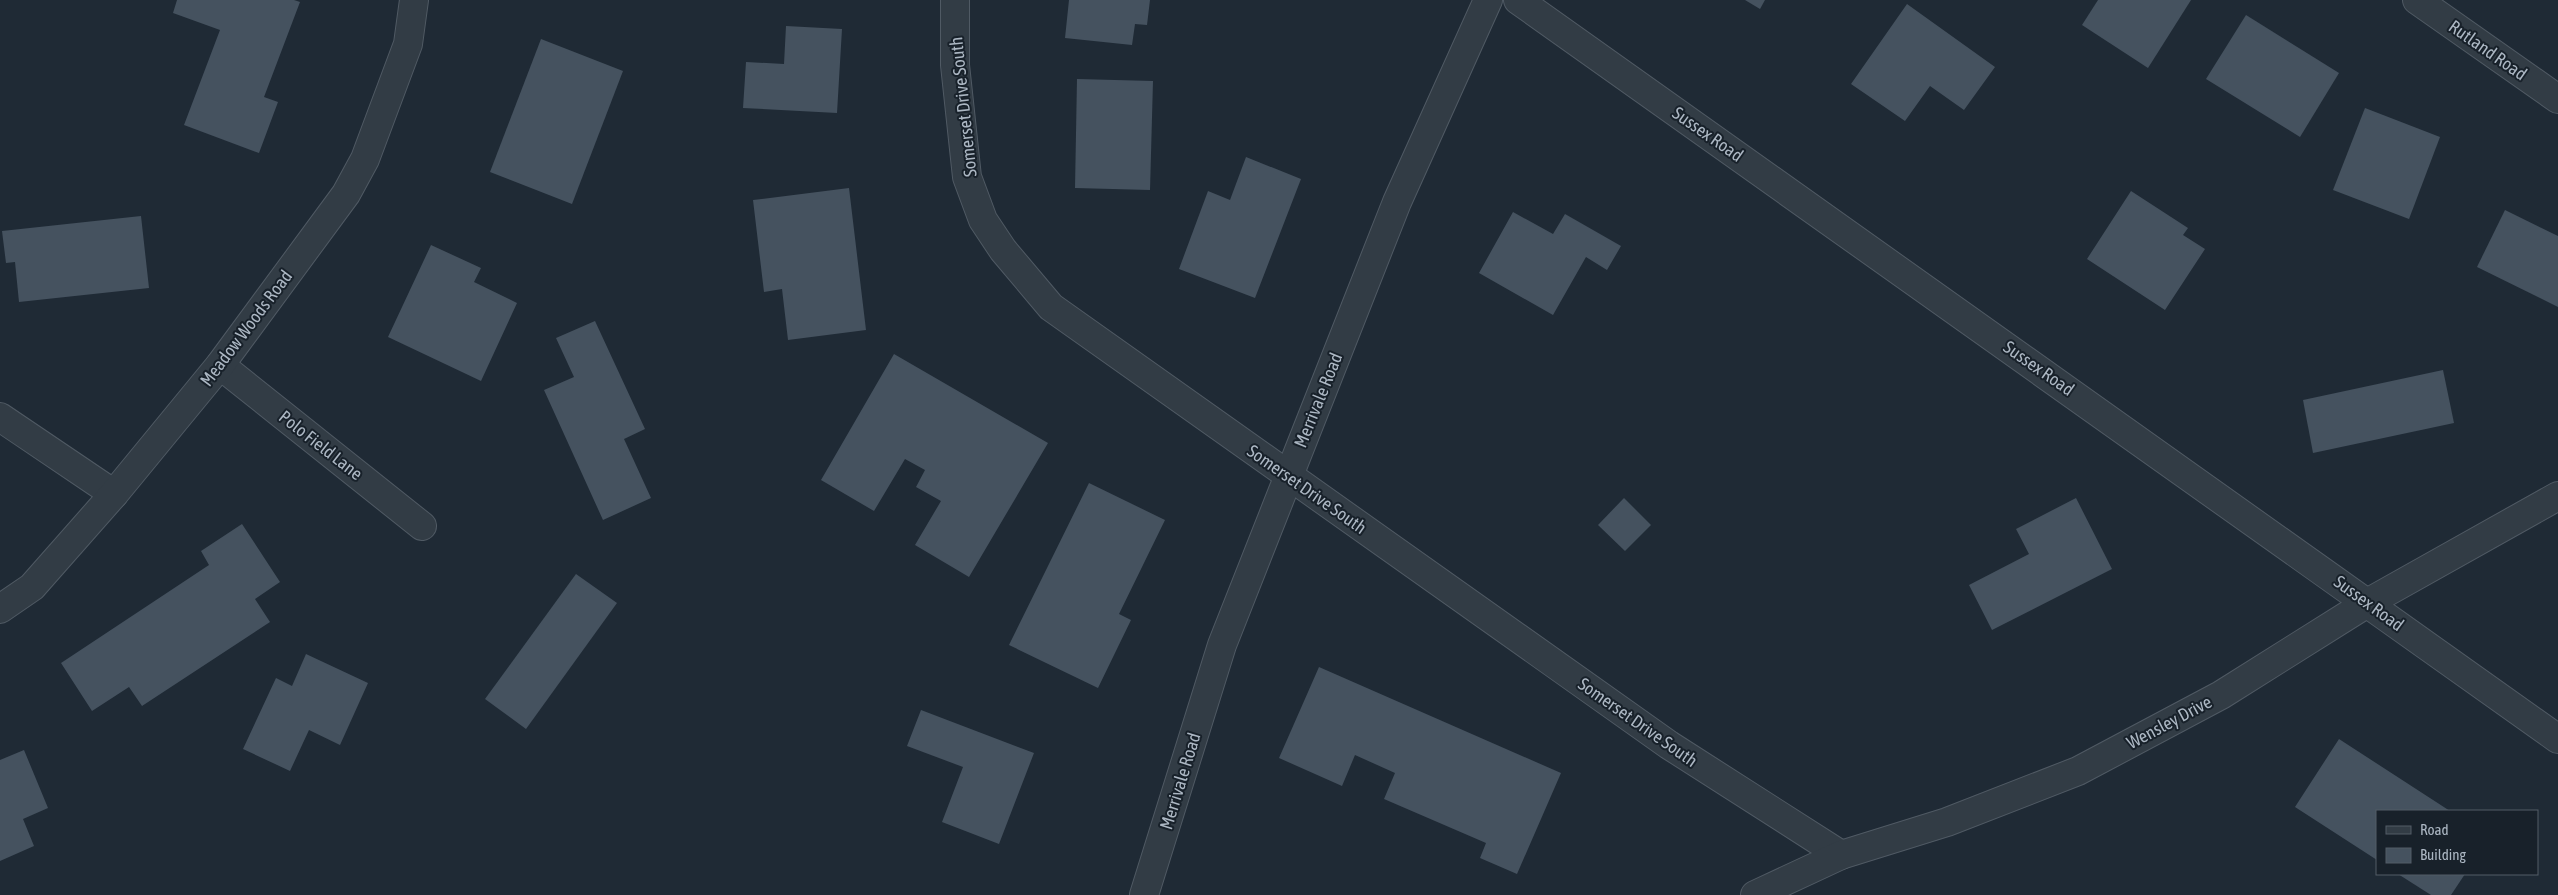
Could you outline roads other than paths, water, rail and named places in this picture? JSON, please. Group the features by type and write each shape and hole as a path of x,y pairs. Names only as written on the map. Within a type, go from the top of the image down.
{"street":[{"name":"Meadow Woods Road","path":"0,609 32,587 114,494 220,365 346,194 365,159 408,44 414,0"},
{"name":"Somerset Drive South","path":"955,0 955,65 967,177 984,220 1003,250 1051,307 1669,745 1841,855"},
{"name":"Merrivale Road","path":"1144,895 1222,645 1397,202 1488,0"},
{"name":"Sussex Road","path":"1518,0 2369,602 2558,739"},
{"name":"Rutland Road","path":"2417,0 2558,99"},
{"name":"Polo Field Lane","path":"220,365 422,526"},
{"path":"0,417 114,494"},
{"name":"Wensley Drive","path":"1755,895 1841,855 1947,822 2078,770 2221,695 2369,602 2558,496"}]}
